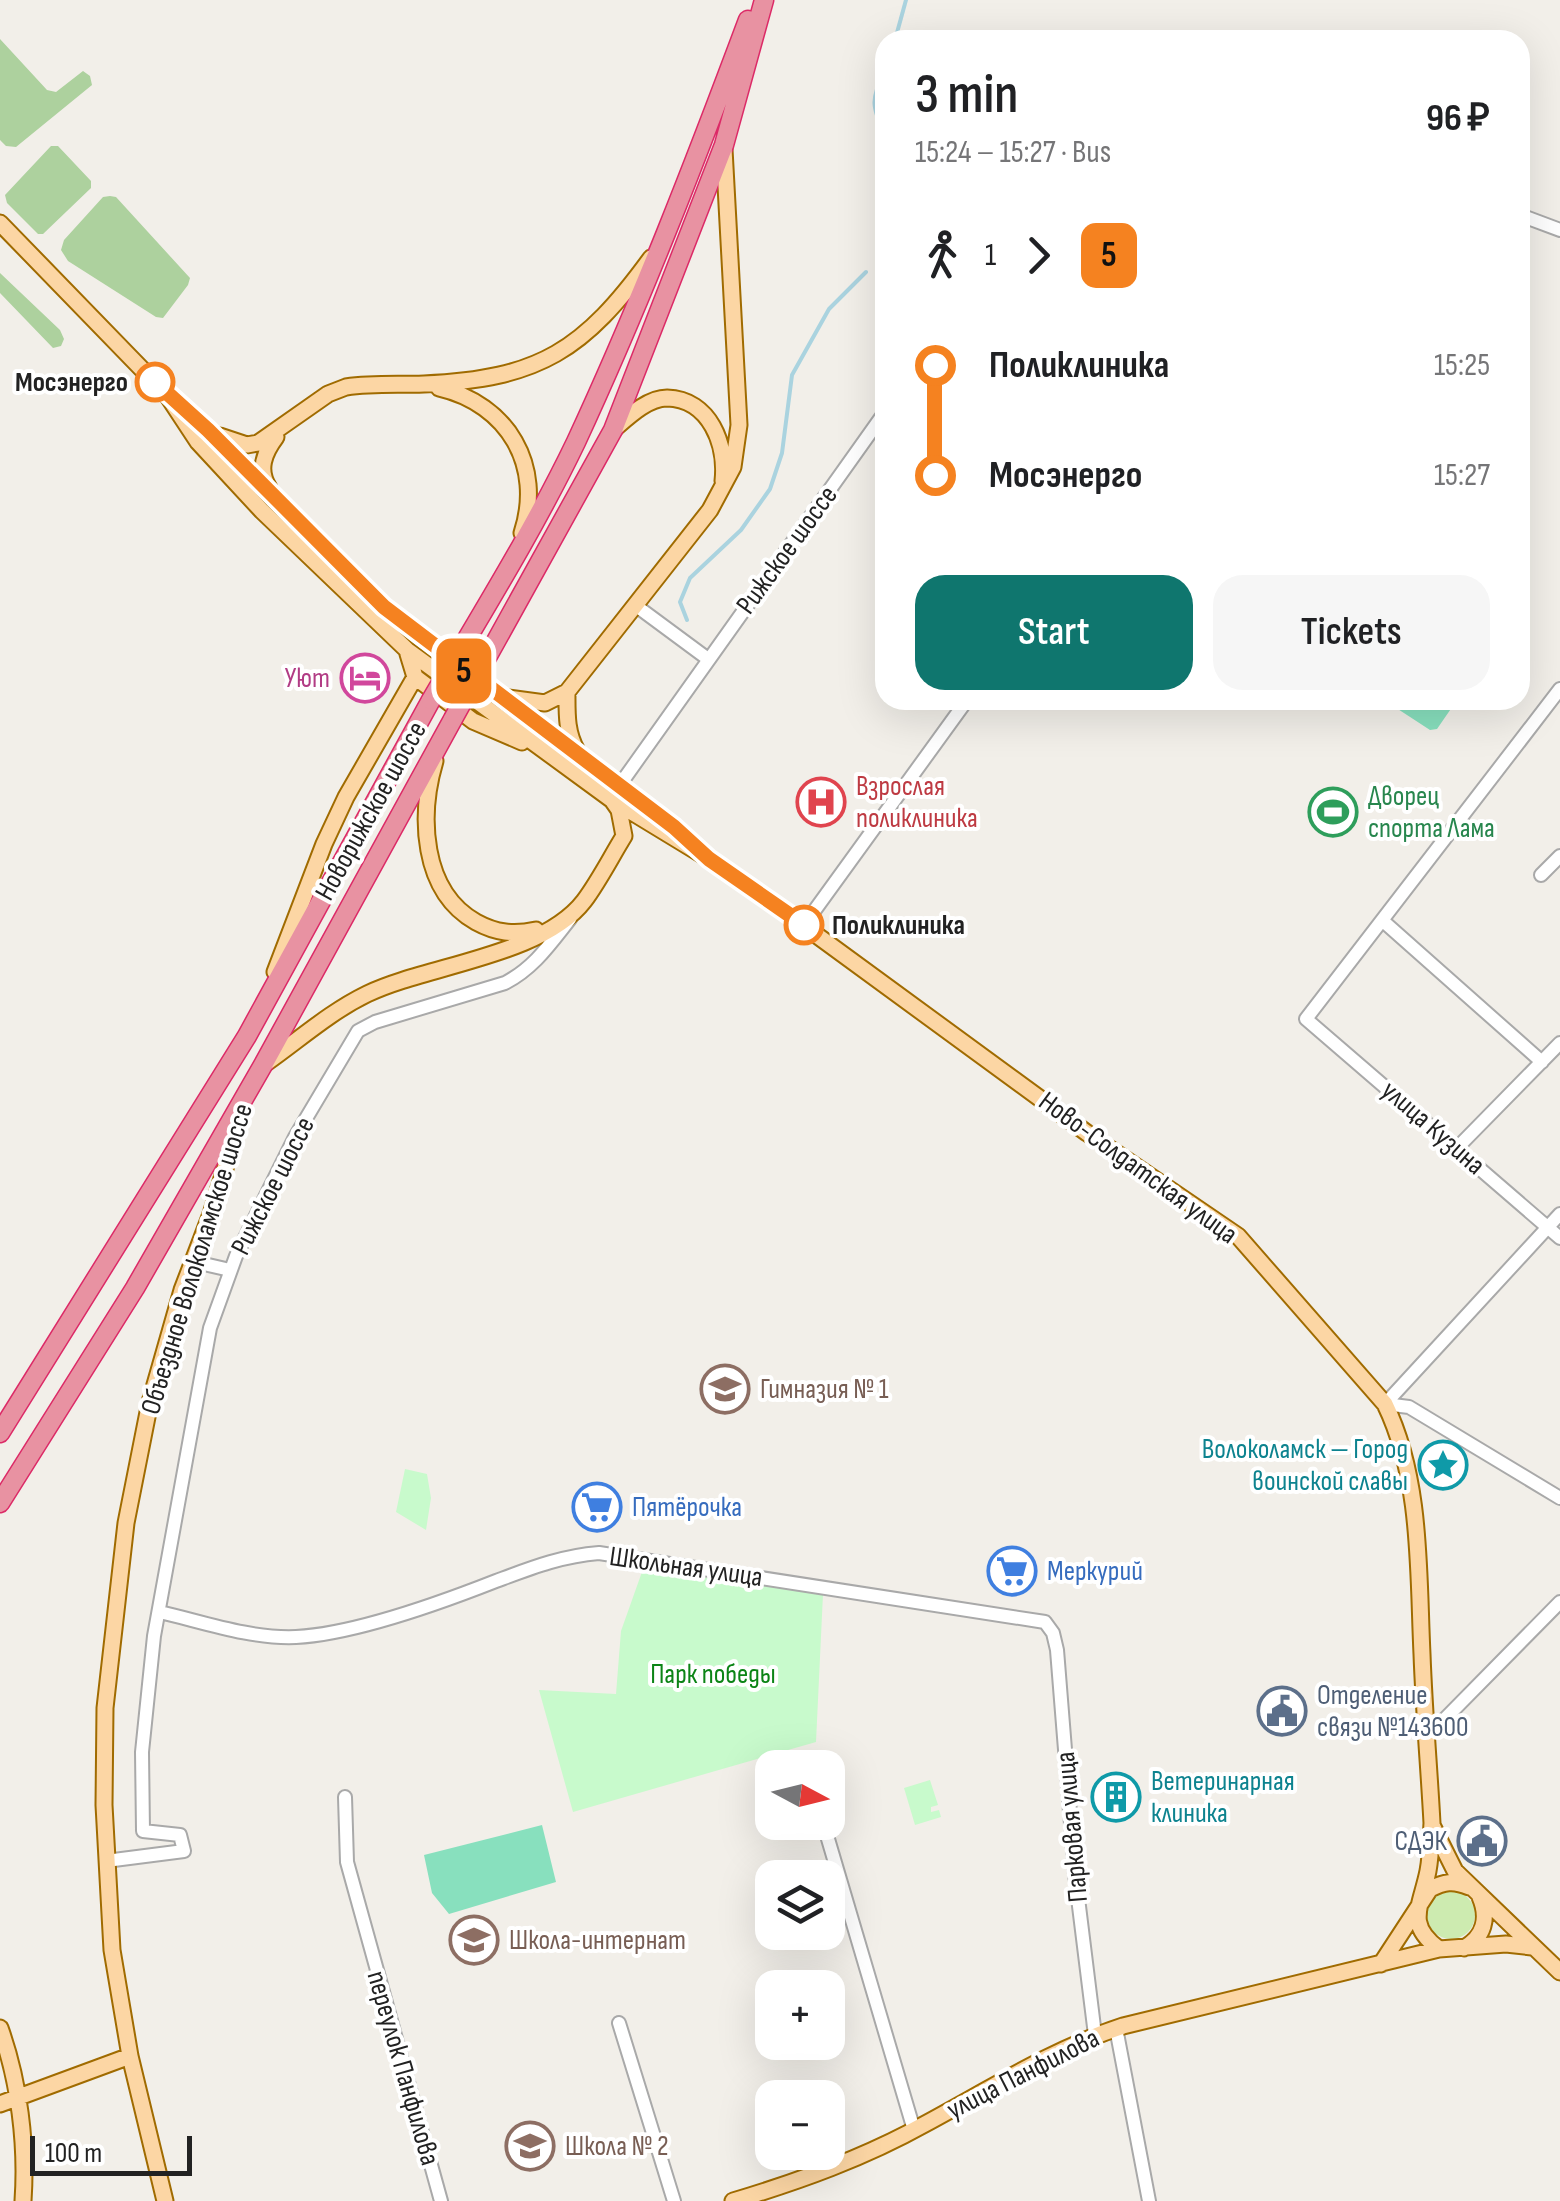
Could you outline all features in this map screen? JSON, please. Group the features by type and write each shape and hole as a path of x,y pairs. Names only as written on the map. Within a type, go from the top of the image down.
{"highway":[{"name":"Новорижское шоссе","path":"0,1433 247,1036 431,700 515,558 575,442 686,186 754,0"},
{"name":"Новорижское шоссе","path":"0,1503 135,1288 263,1066 612,430 724,145 764,0"}],"main road":[{"path":"493,693 533,703 557,699 568,692 710,510 733,466 739,425 724,145"},
{"name":"Ново-Солдатская улица","path":"0,223 384,607 582,758 616,793 668,835 804,925 1087,1133 1238,1236 1385,1404 1404,1457 1416,1528 1432,1824 1430,1858 1420,1900"},
{"path":"208,430 247,445 258,443 328,394 346,387 490,379 520,371 572,346 620,300 660,246"},
{"path":"420,384 470,398 499,420 514,441 524,461 530,490 528,516 515,558"},
{"name":"Ново-Солдатская улица","path":"168,395 198,442 262,511 406,650 541,749 674,827 709,859"},
{"path":"612,430 638,410 666,398 700,411 713,426 722,446 722,488"},
{"path":"274,496 264,479 263,465 266,450 286,424"},
{"path":"406,650 415,677 473,721 541,749"},
{"path":"247,1036 324,844 415,677"},
{"path":"568,692 566,719 571,740 582,758"},
{"path":"441,741 429,782 426,811 428,846 439,884 463,914 488,928 521,934 554,925"},
{"path":"263,1066 328,1016 371,992 488,955 554,925 582,904 624,836 616,793"},
{"path":"624,836 668,835"},
{"name":"Объездное Волоколамское шоссе","path":"164,2201 130,2056 112,1950 106,1861 106,1708 126,1523 150,1402 191,1261 211,1214 250,1088"},
{"name":"Ново-Солдатская улица","path":"1432,1824 1450,1863 1476,1892"},
{"path":"1381,1964 1430,1889 1443,1882 1457,1882 1476,1892 1560,1972"},
{"path":"1463,1948 1484,1927 1485,1909 1476,1892"},
{"path":"1420,1900 1416,1915 1420,1931 1439,1950"},
{"name":"улица Панфилова","path":"733,2201 834,2168 914,2130 993,2085 1116,2028 1439,1950 1506,1944 1532,1947"},
{"path":"0,2028 8,2101 22,2136 23,2201"},
{"path":"8,2101 130,2056"}],"street":[{"path":"1530,219 1560,230"},
{"name":"Рижское шоссе","path":"616,793 875,426"},
{"path":"636,606 708,658"},
{"path":"1542,1062 1383,921 1560,690"},
{"path":"804,925 960,710"},
{"path":"1541,875 1560,856"},
{"name":"Рижское шоссе","path":"106,1861 184,1851 180,1835 146,1833 141,1828 142,1752 160,1612 210,1328 230,1270 295,1137 358,1032 375,1022 505,983 524,973 582,904"},
{"name":"улица Кузина","path":"1383,921 1306,1020 1560,1238"},
{"path":"1457,1148 1560,1043"},
{"path":"1385,1404 1560,1214"},
{"path":"191,1261 230,1270"},
{"path":"1385,1404 1409,1407 1560,1498"},
{"name":"Школьная улица","path":"160,1612 244,1631 294,1637 388,1617 542,1562 599,1554 1045,1622"},
{"path":"1428,1736 1560,1602"},
{"name":"Парковая улица","path":"1045,1622 1053,1633 1057,1650 1075,1874 1095,2035"},
{"name":"переулок Панфилова","path":"345,1797 347,1862 441,2201"},
{"path":"828,1840 914,2130"},
{"path":"619,2023 674,2201"},
{"path":"1116,2028 1149,2201"}],"green space":[{"path":"0,39 47,90 56,92 83,71 90,76 92,85 16,147 6,146 0,140"},
{"path":"51,146 58,146 91,181 91,188 43,234 38,234 7,203 5,195"},
{"path":"103,197 116,197 190,278 163,318 68,261 61,250 64,240"},
{"path":"0,273 60,330 64,339 61,346 53,348 0,293"},
{"path":"1399,710 1450,710 1437,729 1430,730"},
{"path":"405,1469 427,1474 431,1498 426,1530 396,1512"},
{"name":"Парк победы","path":"643,1569 823,1594 816,1742 788,1750 755,1750 755,1760 573,1812 539,1690 616,1694 621,1631"},
{"path":"930,1780 938,1805 931,1807 931,1812 939,1810 941,1817 915,1825 904,1788"},
{"path":"542,1825 556,1882 449,1914 432,1893 424,1855"},
{"path":"1451,1891 1468,1898 1475,1915 1468,1932 1451,1939 1434,1932 1427,1915 1434,1898"}],"waterway":[{"path":"898,30 906,0"},
{"path":"875,98 875,108"},
{"path":"687,620 680,602 690,578 741,530 770,489 782,453 792,375 829,309 866,272"}],"bus line":[{"name":"5","path":"155,382 384,607 674,827 709,859 804,925"}],"place":[{"name":"Мосэнерго","path":"155,382"},
{"name":"Уют","path":"365,678"},
{"name":"Взрослая поликлиника","path":"821,802"},
{"name":"Дворец спорта Лама","path":"1333,812"},
{"name":"Поликлиника","path":"804,925"},
{"name":"Гимназия № 1","path":"725,1389"},
{"name":"Волоколамск — Город воинской славы","path":"1443,1465"},
{"name":"Пятёрочка","path":"597,1507"},
{"name":"Меркурий","path":"1012,1571"},
{"name":"Отделение связи №143600","path":"1282,1711"},
{"name":"Ветеринарная клиника","path":"1116,1797"},
{"name":"СДЭК","path":"1482,1841"},
{"name":"Школа-интернат","path":"474,1940"},
{"name":"Школа № 2","path":"530,2146"}]}
